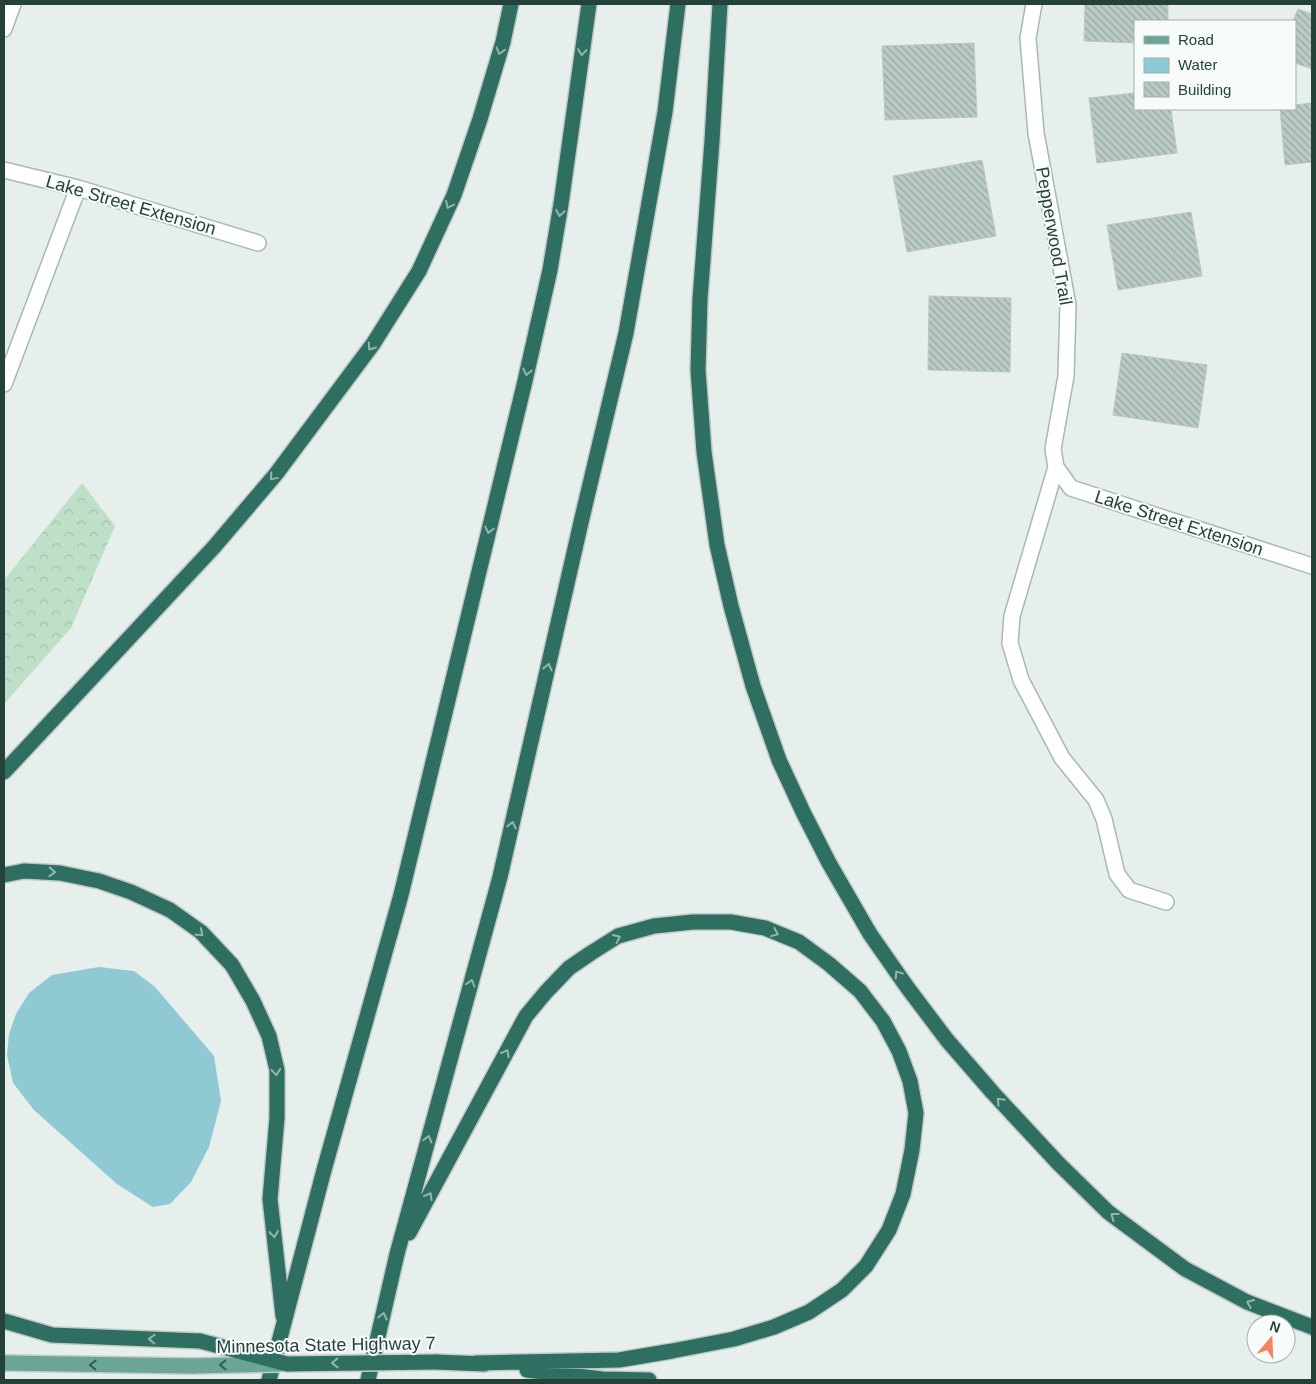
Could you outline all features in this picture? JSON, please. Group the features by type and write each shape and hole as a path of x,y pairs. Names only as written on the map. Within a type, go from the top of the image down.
{"highway":[{"path":"4,772 214,547 276,474 373,344 419,271 454,195 503,42 511,4"},
{"path":"269,1380 324,1170 401,895 525,381 550,270 561,204 588,4"},
{"path":"368,1380 397,1254 500,876 622,351 665,112 678,4"},
{"path":"720,4 700,299 698,370 704,452 717,545 730,606 753,686 779,760 802,812 866,926 907,987 993,1093 1058,1163 1108,1212 1185,1269 1247,1302 1312,1327"},
{"path":"4,875 24,871 60,872 99,880 132,892 170,910 202,932 232,965 254,1000 269,1036 277,1070 277,1118 270,1199 284,1325"},
{"path":"397,1254 526,1016 569,968 618,936 654,926 693,922 731,922 764,928 799,942 829,964 860,991 883,1021 899,1051 910,1081 916,1113 912,1150 903,1194 889,1230 866,1266 842,1290 809,1312 774,1327 734,1339 618,1360 476,1363"},
{"path":"4,1321 52,1335 200,1341 287,1364"},
{"name":"Minnesota State Highway 7","path":"287,1364 476,1363 602,1379 649,1380"}],"main road":[{"name":"Minnesota State Highway 7","path":"4,1364 194,1366 287,1364"}],"street":[{"path":"4,29 13,4"},
{"name":"Pepperwood Trail","path":"1034,4 1028,38 1036,133 1068,305 1066,376 1053,449 1056,467"},
{"name":"Lake Street Extension","path":"4,170 78,188 258,243"},
{"path":"4,384 78,188"},
{"path":"1056,467 1012,616 1010,642 1021,680 1062,758 1096,800 1104,819 1117,874 1129,890 1166,902"},
{"name":"Lake Street Extension","path":"1056,467 1071,488 1312,566"}],"green space":[{"path":"82,483 115,526 71,628 4,704 4,580"}],"water":[{"path":"99,967 134,971 155,987 214,1056 221,1101 209,1147 191,1182 170,1204 153,1207 117,1184 34,1110 13,1083 7,1055 9,1034 16,1014 29,993 52,975"}],"building":[{"path":"1085,4 1168,4 1168,20 1134,20 1134,43 1084,41"},
{"path":"1298,9 1312,14 1312,69 1296,63 1296,20 1293,20"},
{"path":"974,43 977,117 885,120 882,46"},
{"path":"1134,93 1134,110 1171,110 1177,153 1097,163 1089,98"},
{"path":"1312,103 1312,162 1285,165 1280,110 1296,110 1296,105"},
{"path":"982,160 996,236 907,252 893,176"},
{"path":"1191,212 1202,276 1118,290 1107,225"},
{"path":"929,296 1011,298 1010,372 928,370"},
{"path":"1122,353 1207,365 1198,428 1113,415"}]}
